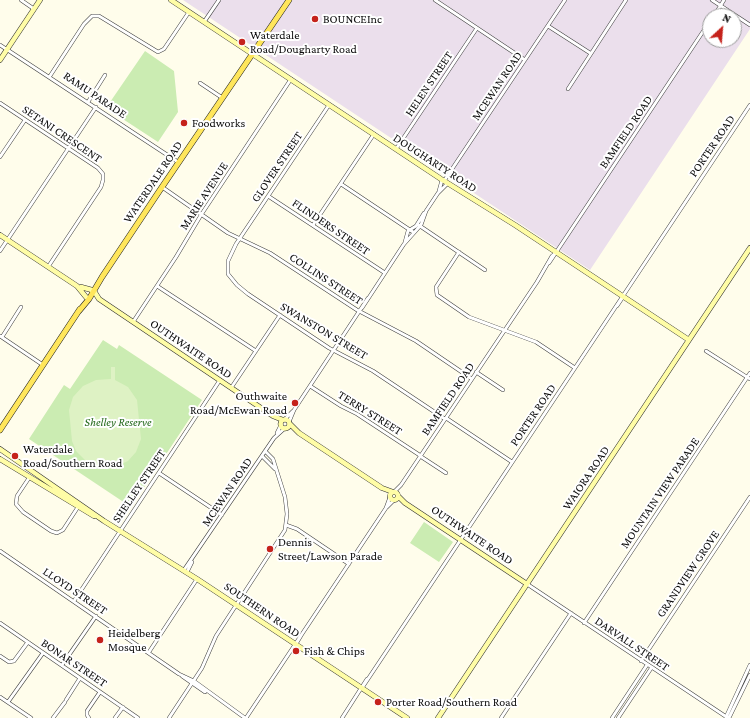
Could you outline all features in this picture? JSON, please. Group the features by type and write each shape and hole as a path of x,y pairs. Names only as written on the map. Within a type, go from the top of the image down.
{"main road":[{"name":"WATERDALE ROAD","path":"0,430 221,97 289,0"}],"street":[{"path":"21,0 34,9"},
{"path":"0,60 40,0"},
{"name":"DOUGHARTY ROAD","path":"171,0 444,182 556,252 689,340"},
{"path":"204,22 219,0"},
{"path":"434,0 525,60"},
{"name":"MCEWAN ROAD","path":"185,571 418,225 444,182 565,0"},
{"path":"568,89 590,53 626,0"},
{"path":"712,0 750,25"},
{"path":"720,6 724,0"},
{"path":"50,76 84,24 92,16 99,16 158,52 164,49 189,12"},
{"path":"548,26 590,53"},
{"name":"HELEN STREET","path":"396,149 477,28"},
{"name":"BAMFIELD ROAD","path":"246,718 702,33"},
{"name":"RAMU PARADE","path":"0,44 178,162"},
{"path":"88,102 104,75"},
{"name":"MARIE AVENUE","path":"133,322 201,215 291,79"},
{"path":"200,83 221,97"},
{"name":"SETANI CRESCENT","path":"0,103 98,168 103,174 104,180 48,267"},
{"name":"GLOVER STREET","path":"239,239 329,104"},
{"name":"PORTER ROAD","path":"342,718 614,309 621,302 750,105"},
{"path":"0,251 96,107"},
{"path":"0,158 26,120"},
{"path":"313,226 374,134"},
{"name":"MCEWAN ROAD","path":"438,193 444,182"},
{"path":"340,184 413,232"},
{"name":"COLLINS STREET","path":"161,188 239,239 274,256 359,312 416,342 472,379"},
{"name":"FLINDERS STREET","path":"268,196 385,273"},
{"path":"418,225 485,270"},
{"name":"MCEWAN ROAD","path":"404,244 409,230 418,225"},
{"path":"0,235 78,286 93,290"},
{"name":"SWANSTON STREET","path":"239,239 229,258 228,274 240,288 334,350 373,371 512,462"},
{"name":"WAIORA ROAD","path":"438,718 750,248"},
{"path":"459,252 436,286 435,293 469,317 539,343 575,368"},
{"path":"78,286 88,298 99,299"},
{"path":"157,286 256,351"},
{"name":"OUTHWAITE ROAD","path":"93,290 99,299 527,584"},
{"path":"20,307 1,336 43,365"},
{"path":"232,388 280,315"},
{"path":"706,351 749,378"},
{"path":"476,372 503,390"},
{"name":"MOUNTAIN VIEW PARADE","path":"584,623 749,378 750,373"},
{"name":"SHELLEY STREET","path":"74,601 220,380"},
{"name":"TERRY STREET","path":"310,386 341,406 357,414 446,473"},
{"name":"SOUTHERN ROAD","path":"0,449 104,521 185,571 407,718"},
{"path":"169,718 193,683 216,636 277,545 286,525 286,503 273,459 265,451"},
{"path":"262,456 276,470"},
{"name":"SOUTHERN ROAD","path":"0,459 29,478 104,521"},
{"path":"159,473 222,515"},
{"path":"29,478 17,496 16,504 23,512 51,531 57,532 62,530 78,507"},
{"name":"GRANDVIEW GROVE","path":"641,660 750,497"},
{"path":"286,525 295,527 349,564"},
{"name":"LLOYD STREET","path":"0,551 179,674 246,718"},
{"path":"148,652 197,579"},
{"name":"DARVALL STREET","path":"527,584 727,718"},
{"path":"501,718 571,613"},
{"path":"62,665 96,616"},
{"name":"BONAR STREET","path":"0,623 138,718"},
{"path":"0,656 9,662 14,662 28,642"},
{"path":"9,703 43,653"},
{"path":"612,718 647,664"},
{"path":"727,718 750,665"},
{"path":"618,718 652,667"},
{"path":"727,718 750,676"},
{"path":"53,718 66,701 80,678"},
{"path":"89,718 87,711 100,692"},
{"path":"0,696 26,717 31,718"},
{"path":"115,718 122,707"}],"shaded area":[{"path":"183,0 750,0 750,29 742,41 742,8 702,8 702,48 737,48 590,270"}],"green space":[{"path":"145,51 174,71 178,112 158,142 106,108"},
{"name":"Shelley Reserve","path":"103,340 117,349 119,345 202,400 131,507 29,439 64,385 70,389"},
{"path":"111,367 115,367 115,380 128,387 137,400 141,439 136,452 128,461 117,466 101,468 87,462 76,451 72,441 69,410 73,397 83,386 96,380 111,379"},
{"path":"424,522 453,542 439,562 410,543"}],"place":[{"name":"BOUNCEInc","path":"315,19"},
{"name":"Waterdale Road/Dougharty Road","path":"242,42"},
{"name":"Foodworks","path":"184,123"},
{"name":"Outhwaite Road/McEwan Road","path":"295,403"},
{"name":"Waterdale Road/Southern Road","path":"15,456"},
{"name":"Dennis Street/Lawson Parade","path":"270,549"},
{"name":"Heidelberg Mosque","path":"100,640"},
{"name":"Fish & Chips","path":"296,651"},
{"name":"Porter Road/Southern Road","path":"378,702"}]}
